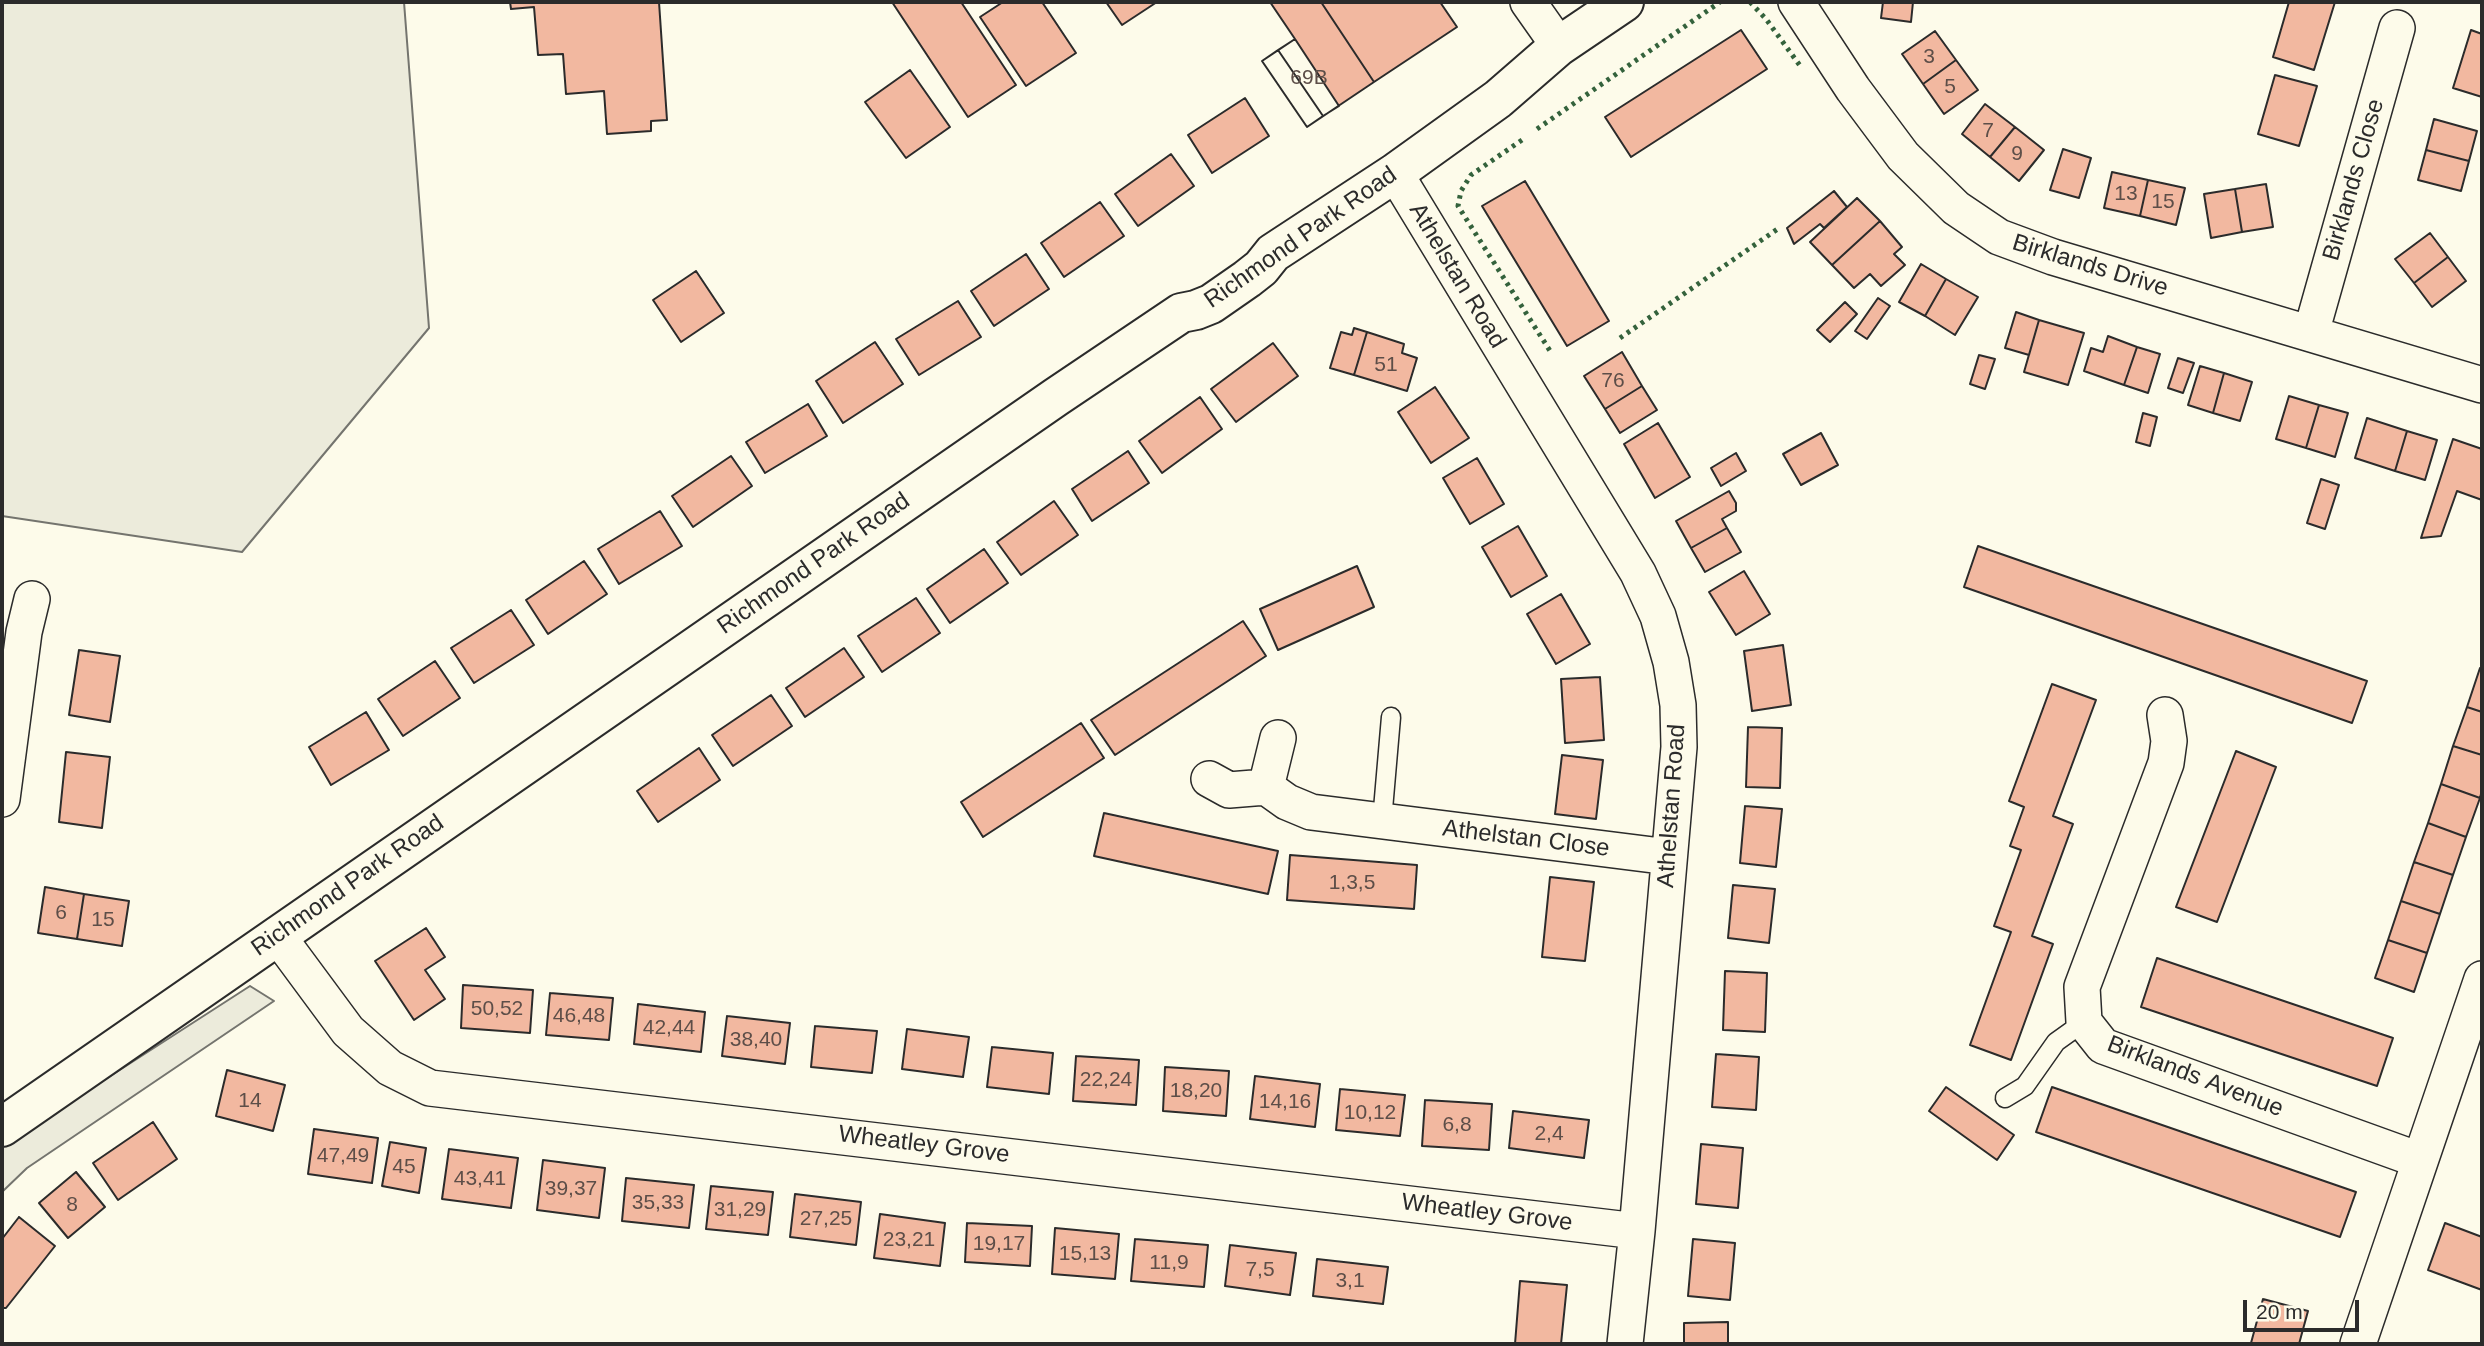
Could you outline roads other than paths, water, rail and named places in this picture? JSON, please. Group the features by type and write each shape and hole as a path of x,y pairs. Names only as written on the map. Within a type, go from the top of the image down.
{"street":[{"path":"1528,2 1559,46"},
{"name":"Richmond Park Road","path":"2,1127 1056,397 1181,313 1211,304 1261,268 1273,253 1395,173 1498,99 1559,46 1624,2"},
{"name":"Birklands Drive","path":"1796,2 1853,89 1903,156 1956,208 1999,237 2053,257 2482,385"},
{"name":"Birklands Close","path":"2311,333 2397,28"},
{"name":"Athelstan Road","path":"1395,173 1638,573 1658,616 1671,662 1678,705 1679,747 1625,1344"},
{"path":"2,799 24,632 32,599"},
{"name":"Birklands Avenue","path":"2165,715 2169,741 2166,763 2082,988 2084,1022 2103,1046 2418,1160"},
{"path":"1209,779 1229,790 1266,787 1278,738"},
{"name":"Athelstan Close","path":"1266,787 1287,802 1311,812 1670,857"},
{"name":"Wheatley Grove","path":"277,935 348,1031 390,1068 430,1088 1637,1231"},
{"path":"2357,1344 2482,979"}],"lane":[{"path":"1382,821 1391,717"},
{"path":"2005,1098 2025,1086 2056,1042 2084,1022"}]}
